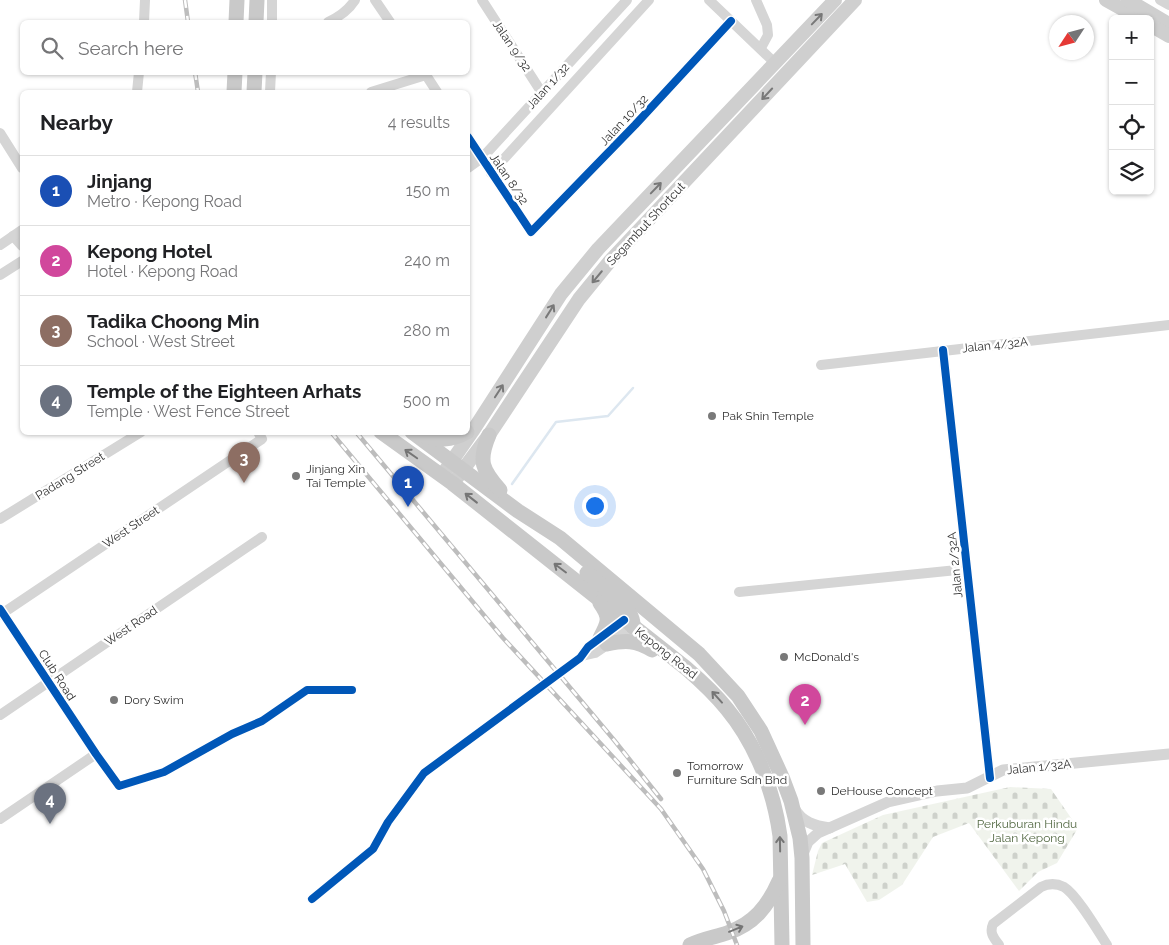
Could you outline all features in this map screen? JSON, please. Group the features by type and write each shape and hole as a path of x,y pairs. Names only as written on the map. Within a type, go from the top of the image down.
{"main road":[{"path":"236,20 237,0"},
{"path":"256,0 256,20"},
{"name":"Segambut Shortcut","path":"470,431 561,294 598,249 836,0"},
{"name":"Segambut Shortcut","path":"458,465 489,435 579,299 610,261 855,0"},
{"path":"1106,0 1133,15"},
{"path":"1128,0 1169,24"},
{"path":"1154,27 1169,36"},
{"path":"775,63 784,67 808,44 824,33"},
{"path":"234,90 235,75"},
{"path":"254,90 255,75"},
{"name":"Kepong Road","path":"385,435 447,480 597,599 629,622 711,690 728,710 742,730 762,769 778,826 782,945"},
{"name":"Kepong Road","path":"417,435 518,511 560,538 699,654 738,696 760,731 791,801 800,838 802,858 803,945"},
{"path":"421,435 435,440 463,435"},
{"name":"Segambut Shortcut","path":"458,465 469,435"},
{"path":"489,435 484,447 484,469 486,474 518,511 549,542 624,604 629,622 650,624 684,648 699,654"},
{"path":"447,480 458,465"},
{"path":"597,599 607,617 603,641 625,640 636,642 662,658 686,668"},
{"path":"690,945 748,924 771,898 780,877"},
{"path":"795,945 795,900 803,890"}],"street":[{"path":"144,20 145,0"},
{"path":"272,0 272,20"},
{"path":"332,20 352,6 355,0"},
{"path":"375,0 389,20"},
{"name":"Jalan 9/32","path":"482,0 542,93"},
{"name":"Jalan 1/32","path":"470,167 482,158 627,0"},
{"path":"491,173 649,0"},
{"path":"709,0 775,63"},
{"path":"756,0 768,35 761,48"},
{"path":"1160,0 1169,4"},
{"name":"Jalan 10/32","path":"531,232 635,125 731,21"},
{"path":"137,90 139,75"},
{"path":"270,90 271,75"},
{"path":"377,90 422,75"},
{"path":"426,75 433,90"},
{"path":"0,133 20,165"},
{"path":"470,141 472,155 470,158"},
{"name":"Jalan 8/32","path":"470,141 531,232"},
{"path":"0,245 20,231"},
{"path":"13,236 20,244"},
{"path":"0,274 20,260"},
{"name":"Jalan 4/32A","path":"821,365 1169,325"},
{"name":"Jalan 2/32A","path":"943,350 990,778"},
{"name":"Padang Street","path":"0,519 136,435"},
{"name":"West Street","path":"1,612 260,436"},
{"name":"West Road","path":"0,715 262,537"},
{"name":"Jalan 2/32A","path":"738,592 967,570"},
{"name":"Club Road","path":"1,612 119,786 164,772 232,734 262,721 308,690 352,690"},
{"path":"312,899 373,849 388,822 424,773 582,656 588,647 603,641 629,622"},
{"path":"0,819 96,754"},
{"name":"Jalan 1/32A","path":"830,828 888,802 937,791 967,788 1004,770 1169,754"},
{"path":"791,801 798,815 804,820 818,826 830,828"},
{"path":"802,858 804,849 812,837 830,828"},
{"path":"999,945 991,934 994,924 1041,887 1048,884 1056,884 1065,888 1073,895 1107,945"}],"green space":[{"name":"Perkuburan Hindu Jalan Kepong","path":"1010,787 1051,789 1078,828 1057,863 1038,872 1019,891 969,823 933,837 902,885 879,900 867,902 845,864 812,875 822,843 883,815"}],"waterway":[{"path":"512,484 556,422 608,416 633,388"}],"railway":[{"path":"185,0 188,20"},
{"path":"195,75 198,90"},
{"path":"334,435 503,638 661,809 703,869 724,911 737,945"},
{"path":"359,435 614,740 661,799"}],"cycle path":[{"path":"470,140 531,232 635,125 731,21"},
{"path":"943,350 990,778"},
{"path":"0,609 119,786 164,772 232,734 262,721 307,690 352,690"},
{"path":"312,899 373,849 388,822 424,773 580,658 588,647 624,620"}],"place":[{"name":"Pak Shin Temple","path":"712,416"},
{"name":"Jinjang Xin Tai Temple","path":"296,476"},
{"name":"Tadika Choong Min","path":"244,483"},
{"name":"Jinjang","path":"408,507"},
{"name":"McDonald's","path":"784,657"},
{"name":"Dory Swim","path":"114,700"},
{"name":"Kepong Hotel","path":"805,725"},
{"name":"Tomorrow Furniture Sdh Bhd","path":"677,773"},
{"name":"DeHouse Concept","path":"821,791"},
{"name":"Temple of the Eighteen Arhats","path":"50,824"}]}
